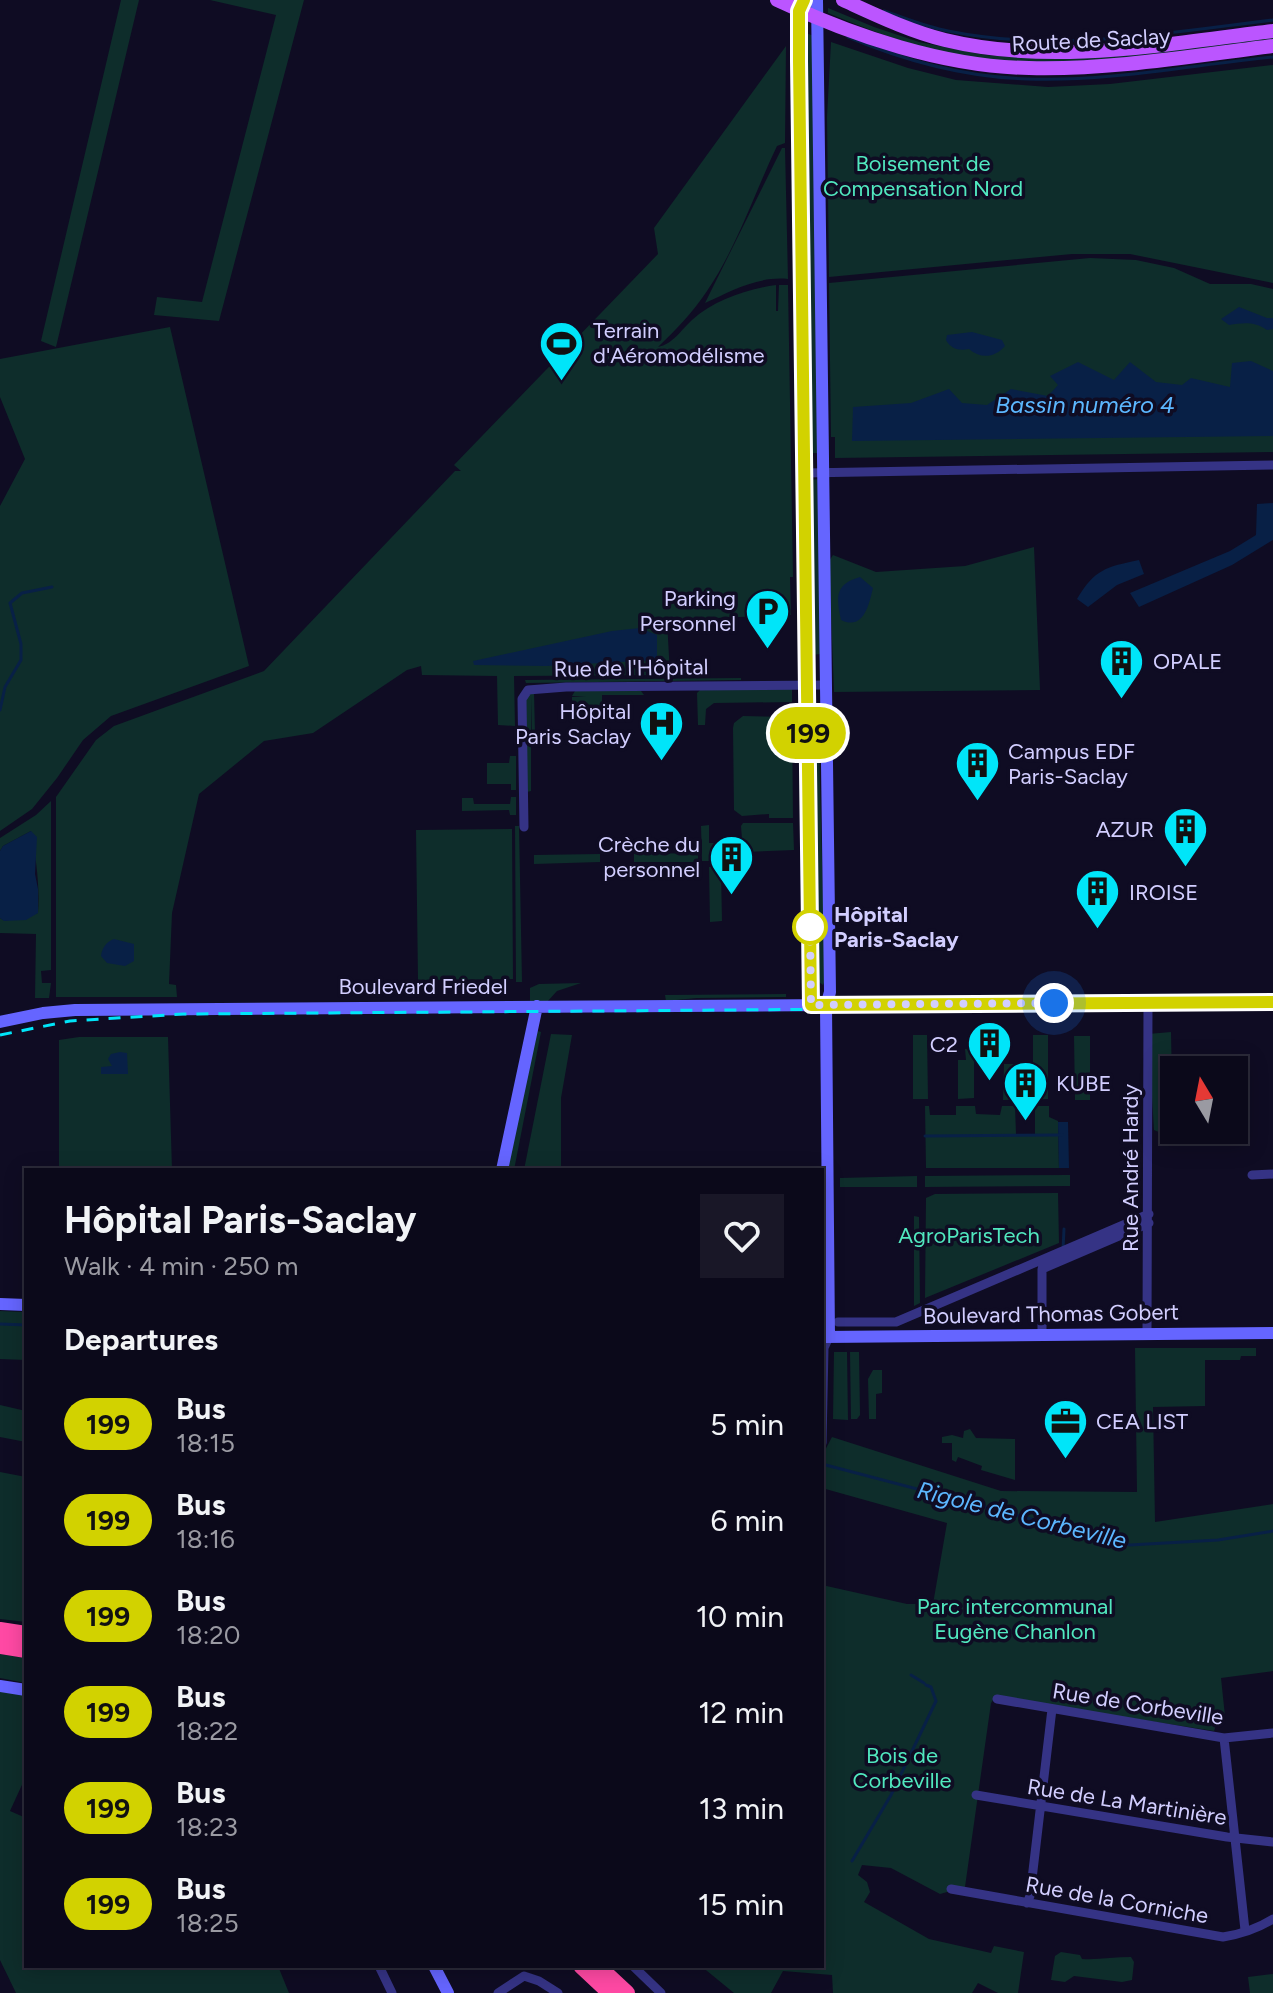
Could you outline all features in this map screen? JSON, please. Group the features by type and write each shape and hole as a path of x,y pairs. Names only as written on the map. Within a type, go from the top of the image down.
{"highway":[{"path":"0,1630 24,1634"},
{"path":"0,1646 24,1650"},
{"path":"583,1968 610,1993"},
{"path":"600,1968 627,1993"}],"main road":[{"name":"Route de Saclay","path":"777,0 802,5 819,18 929,55 989,66 1110,65 1273,46"},
{"name":"Route de Saclay","path":"843,0 894,23 946,40 1031,52 1110,50 1273,31"}],"street":[{"path":"817,0 820,34 822,473 830,992 826,1006 825,1337"},
{"path":"802,5 811,1005"},
{"path":"804,473 1273,465"},
{"name":"Rue de l'Hôpital","path":"524,827 522,699 528,690 539,687 826,685"},
{"name":"Boulevard Friedel","path":"0,1022 75,1010 1273,1002"},
{"name":"Rue André Hardy","path":"1147,1333 1148,1003"},
{"path":"502,1168 537,1006"},
{"path":"1252,1175 1273,1174"},
{"path":"838,1322 896,1322 1149,1218"},
{"path":"1042,1334 1042,1269 1149,1218"},
{"path":"0,1304 24,1305"},
{"name":"Boulevard Thomas Gobert","path":"825,1337 1273,1333"},
{"path":"824,1348 824,1428"},
{"path":"0,1686 24,1690"},
{"name":"Rue de Corbeville","path":"997,1699 1224,1738 1273,1733"},
{"path":"1027,1903 1052,1709"},
{"path":"1224,1738 1245,1930"},
{"name":"Rue de La Martinière","path":"976,1795 1273,1842"},
{"name":"Rue de la Corniche","path":"951,1889 1223,1937 1245,1930 1254,1931 1273,1919"},
{"path":"380,1968 392,1993"},
{"path":"435,1968 448,1993"},
{"path":"519,1968 521,1977"},
{"path":"635,1968 661,1993"},
{"path":"498,1993 521,1977 539,1981 558,1993"}],"green space":[{"path":"121,0 139,0 56,347 41,341"},
{"path":"210,0 304,0 219,321 154,315 157,297 202,302 276,15"},
{"path":"828,8 919,42 985,55 1028,58 1273,36 1273,41 1077,63 1011,63 964,57 917,46 828,13"},
{"path":"791,29 795,29 803,668 799,676"},
{"path":"803,32 814,36 818,453 809,453"},
{"name":"Boisement de Compensation Nord","path":"831,42 908,68 956,80 1048,87 1110,84 1273,65 1273,283 1130,254 1072,254 829,277 827,117"},
{"path":"786,46 785,143 777,146 718,274 702,299 658,347 672,340 710,307 754,289 776,285 778,311 779,285 788,285 791,615 667,620 670,675 514,676 515,726 498,725 497,676 422,675 421,666 407,670 313,733 264,741 199,794 172,913 169,984 176,985 177,997 56,997 56,797 96,740 114,726 264,671 455,471 461,471 454,465 658,254 654,228"},
{"path":"782,148 785,148 788,279 755,282 705,303"},
{"path":"1090,258 1136,260 1174,268 1210,284 1251,284 1273,289 1273,452 835,458 835,437 831,437 829,283"},
{"path":"170,327 249,666 111,716 83,740 32,809 0,831 0,506 25,459 0,397 0,359"},
{"path":"820,479 821,654 811,655 809,480"},
{"path":"1034,547 1040,690 834,692 829,561 833,555 876,572 965,566"},
{"path":"741,678 526,683 525,680"},
{"path":"792,689 792,702 714,703 706,709 705,725 698,725 697,693 700,690"},
{"path":"575,691 641,691 644,695 602,695 602,715 572,717 572,697 586,696 572,696"},
{"path":"534,692 535,734 532,740 531,697 531,791 527,792 526,700"},
{"path":"743,716 792,717 793,818 769,818 769,814 742,816 734,810 733,728 734,723"},
{"path":"813,735 818,736 819,744 823,985 819,982 818,921 814,901"},
{"path":"799,736 805,736 807,970 802,970"},
{"path":"510,756 516,756 516,790 511,790 511,784 487,784 487,763 509,763"},
{"path":"511,797 516,797 516,815 510,815 509,810 462,811 462,798 473,798 474,804 510,804"},
{"path":"51,801 51,970 41,971 42,983 51,983 49,998 35,998 36,934 0,933 0,918 5,921 38,913 37,872 31,831 3,846 0,851 0,838 36,815"},
{"path":"743,823 793,823 794,850 743,852"},
{"path":"709,825 709,843 724,843 724,861 702,861 701,826"},
{"path":"515,826 519,826 522,982 516,982"},
{"path":"512,829 513,979 418,980 416,830"},
{"path":"698,853 698,862 634,862 634,854"},
{"path":"732,853 740,853 740,872 721,872 722,921 710,922 709,867 732,867"},
{"path":"600,854 600,862 534,864 534,855"},
{"path":"581,983 557,991 547,1002 530,1002 530,988 539,984"},
{"path":"786,994 786,997 666,1001 665,995"},
{"path":"534,1030 541,1032 514,1168 507,1168"},
{"path":"1171,1032 1171,1056 1160,1056 1160,1133 1154,1130 1148,1034"},
{"path":"551,1034 572,1035 561,1098 561,1167 524,1168"},
{"path":"913,1035 927,1035 928,1099 913,1099"},
{"path":"1033,1035 1048,1035 1048,1099 1003,1100 1004,1064 1033,1064"},
{"path":"1074,1036 1090,1036 1090,1100 1075,1100"},
{"path":"79,1037 168,1037 172,1168 59,1168 59,1040"},
{"path":"965,1049 974,1050 974,1098 958,1099 958,1060 966,1060"},
{"name":"AgroParisTech","path":"925,1106 929,1106 930,1115 956,1115 956,1106 975,1106 976,1114 1000,1115 1002,1106 1015,1106 1016,1134 1035,1134 1035,1106 1049,1106 1049,1117 1058,1121 1059,1168 926,1168"},
{"path":"1070,1175 1070,1186 925,1187 925,1176"},
{"path":"917,1176 917,1187 840,1187 840,1178"},
{"name":"AgroParisTech","path":"1058,1193 1059,1243 925,1298 926,1198 935,1194"},
{"path":"914,1216 919,1217 920,1303 914,1306"},
{"path":"0,1311 24,1312 24,1360 0,1359"},
{"path":"1135,1348 1256,1348 1256,1356 1241,1356 1240,1360 1205,1360 1205,1406 1153,1407 1155,1522 1273,1504 1273,1671 1221,1678 1225,1716 1219,1717 1214,1731 995,1697 991,1703 965,1887 940,1894 891,1868 862,1865 858,1875 867,1882 870,1892 864,1902 929,1939 991,1953 994,1946 1024,1952 1018,1993 998,1993 978,1983 972,1993 833,1993 832,1975 783,1971 771,1993 734,1993 703,1968 824,1968 824,1585 907,1604 933,1604 947,1523 824,1489 824,1452 832,1437 1001,1491 1137,1492"},
{"path":"834,1352 847,1352 848,1420 833,1419"},
{"path":"850,1352 859,1352 860,1415 857,1419 851,1419"},
{"path":"873,1370 882,1370 882,1393 876,1394 876,1419 869,1419 868,1379"},
{"path":"0,1405 24,1411 24,1442 0,1437"},
{"path":"970,1429 976,1438 1015,1439 1015,1480 981,1470 982,1466 958,1457 956,1462 952,1460 952,1443 942,1443 942,1437 952,1435 963,1438 964,1431"},
{"path":"0,1472 24,1477 24,1622 0,1619"},
{"path":"0,1654 24,1658 24,1683 0,1678"},
{"path":"0,1690 24,1694 24,1780 10,1811 24,1817 24,1968 279,1968 289,1993 16,1993 0,1960"},
{"path":"1061,1952 1080,1955 1082,1959 1131,1957 1134,1962 1132,1980 1122,1982 1074,1976 1065,1982 1051,1980 1055,1956"},
{"path":"1273,1974 1273,1993 1250,1993 1248,1977"}],"water":[{"path":"1239,307 1273,318 1273,329 1248,323 1229,325 1221,319"},
{"path":"972,332 1002,340 1005,346 997,353 983,356 969,349 956,349 946,340 947,335"},
{"name":"Bassin numéro 4","path":"1251,361 1273,371 1273,436 852,441 853,407 911,403 949,389 962,403 987,405 1011,389 1048,396 1058,385 1050,376 1078,362 1114,380 1130,362 1156,382 1182,385 1191,378 1230,387 1232,363"},
{"path":"1273,503 1273,540 1232,565 1139,607 1130,593 1230,551 1256,535 1257,504"},
{"path":"1139,560 1144,574 1117,585 1088,607 1077,599 1102,571"},
{"path":"860,577 873,588 867,608 855,622 841,620 839,592 846,583"},
{"path":"640,628 657,635 657,660 546,666 474,665 473,661 612,631"},
{"path":"31,831 37,837 35,874 38,913 26,920 4,921 0,918 0,851 3,846"},
{"path":"114,939 134,944 134,961 125,966 107,963 101,956 103,948"},
{"path":"127,1053 128,1074 101,1074 101,1067 112,1066 108,1059 111,1054"},
{"path":"1058,1122 1068,1122 1069,1168 1059,1168"}],"waterway":[{"path":"884,11 948,31 989,37 1070,41 1152,35 1273,20"},
{"path":"848,37 936,66 1004,78 1120,75 1273,57"},
{"path":"0,710 5,687 21,660 21,644 10,603 22,593 52,587"},
{"path":"925,1136 1062,1135"},
{"path":"1063,1250 1064,1229"},
{"name":"Rigole de Corbeville","path":"0,1324 24,1325"},
{"name":"Rigole de Corbeville","path":"824,1465 1130,1545 1218,1540 1273,1531"},
{"path":"911,1675 924,1683"},
{"path":"852,1861 891,1795 936,1701 931,1687 926,1685"}],"railway":[{"path":"0,1035 70,1021 183,1014 1273,1006"}],"bus line":[{"name":"199","path":"804,0 799,11 799,61 811,1005 1273,1002"}],"place":[{"name":"Terrain d'Aéromodélisme","path":"562,382"},
{"name":"Parking Personnel","path":"767,650"},
{"name":"OPALE","path":"1122,700"},
{"name":"Hôpital Paris Saclay","path":"662,763"},
{"name":"Campus EDF Paris-Saclay","path":"977,803"},
{"name":"AZUR","path":"1185,868"},
{"name":"Crèche du personnel","path":"731,896"},
{"name":"Hôpital Paris-Saclay","path":"810,927"},
{"name":"IROISE","path":"1098,931"},
{"name":"C2","path":"989,1083"},
{"name":"KUBE","path":"1025,1122"},
{"name":"CEA LIST","path":"1065,1460"}],"route":[{"path":"810,927 811,1005 1054,1003"}],"park label":[{"name":"Parc intercommunal Eugène Chanlon","path":"1015,1618"},
{"name":"Bois de Corbeville","path":"902,1768"}]}
